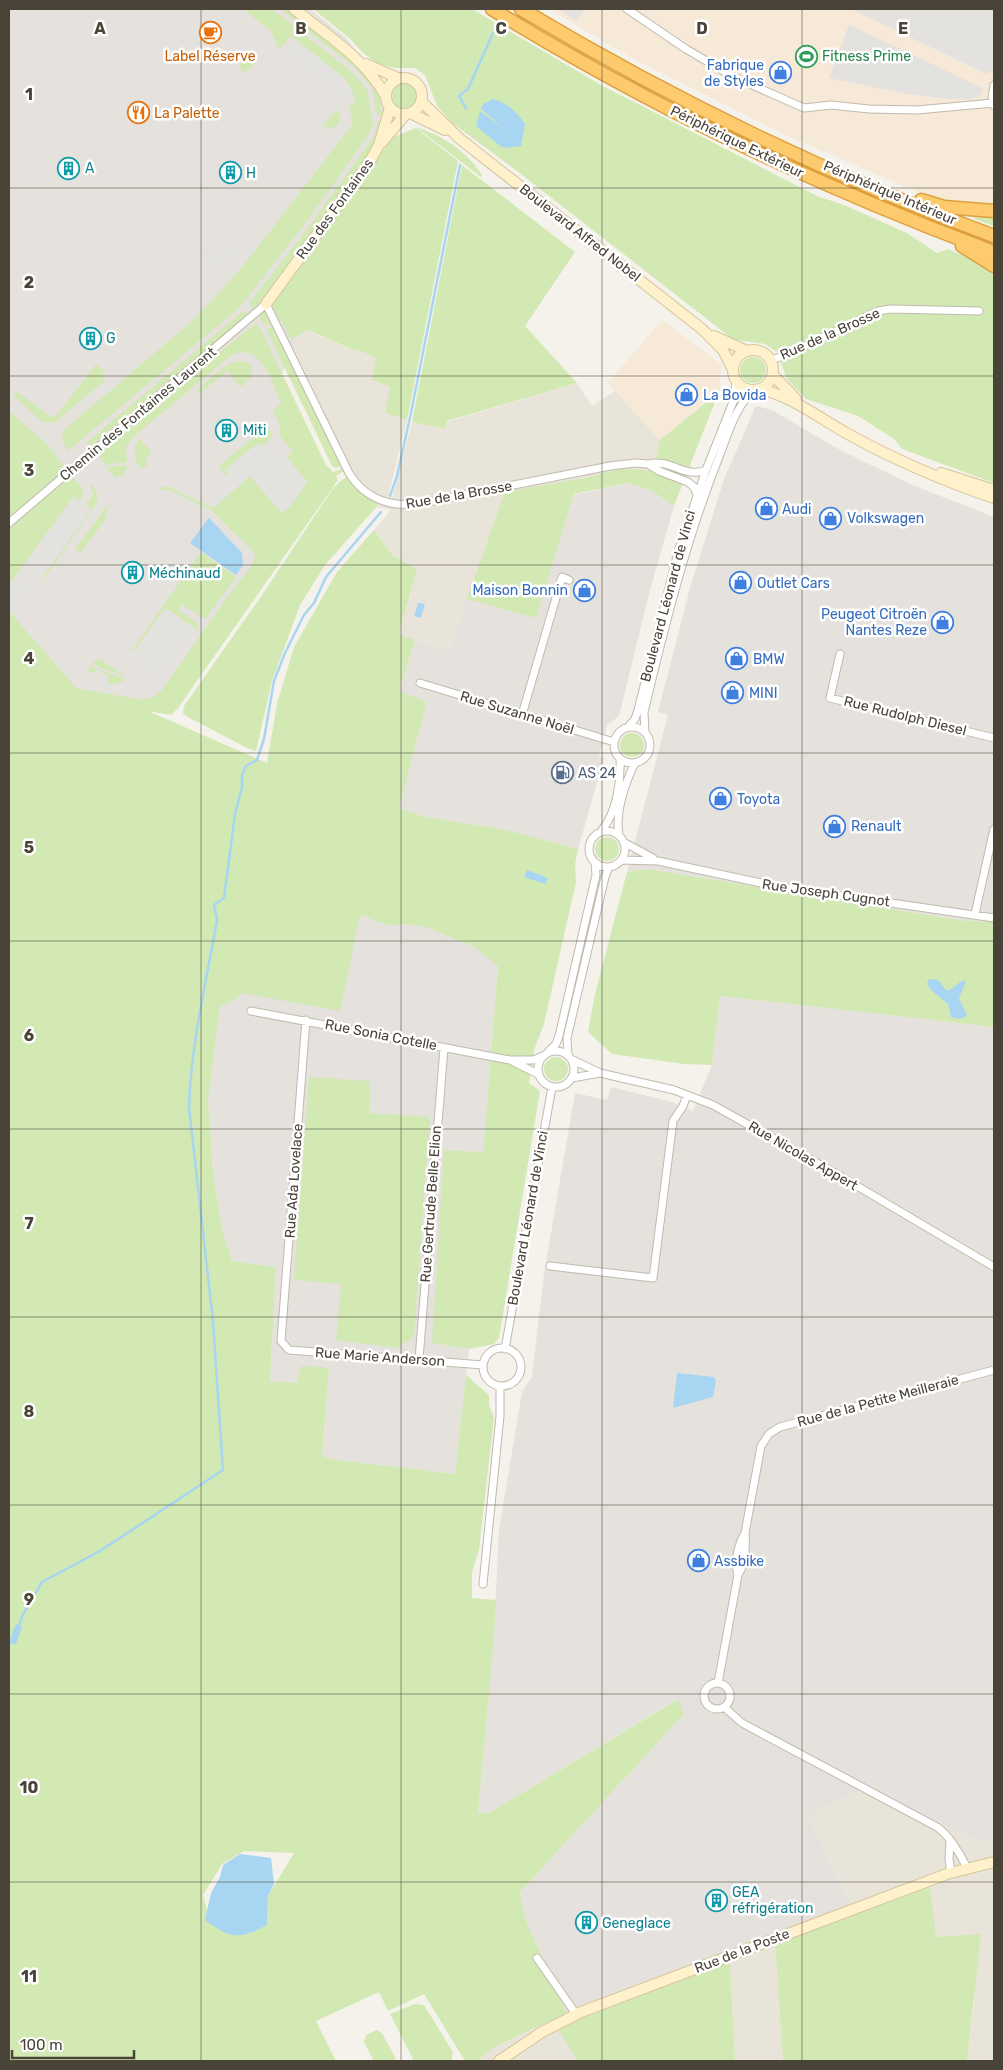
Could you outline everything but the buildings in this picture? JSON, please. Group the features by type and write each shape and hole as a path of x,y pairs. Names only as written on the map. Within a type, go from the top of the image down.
{"highway":[{"name":"Périphérique Extérieur","path":"492,9 601,73 719,135 840,191 994,252"},
{"name":"Périphérique Intérieur","path":"521,9 604,58 747,132 869,185 994,236"},
{"path":"869,185 884,186 944,207 994,211"},
{"path":"956,238 963,247 994,266"}],"main road":[{"path":"294,9 373,69 398,78 408,77 415,80 422,91 421,101 416,109 408,113 379,145"},
{"path":"357,58 367,68 385,95 390,108 399,113 408,113 437,125 460,139"},
{"path":"385,95 390,84 398,78"},
{"name":"Boulevard Alfred Nobel","path":"421,101 460,139 702,329 723,350 734,375"},
{"name":"Rue des Fontaines","path":"266,304 369,163 379,145 390,108"},
{"path":"702,329 722,341 747,351 760,352 770,360 773,375 806,408"},
{"path":"747,351 737,358 734,375 744,388 775,393 806,408 846,433 899,460 952,484 994,498"},
{"path":"757,390 770,381 773,375"},
{"path":"899,460 994,490"},
{"path":"935,471 994,494"},
{"name":"Rue de la Poste","path":"499,2061 542,2032 576,2014 951,1873 994,1862"}],"street":[{"path":"627,9 686,49 732,76 804,108 831,105 869,109 917,110 993,105 992,91 994,85"},
{"name":"Rue de la Brosse","path":"266,304 349,473 366,493 382,502 403,506 418,504 610,466 635,463 664,463 696,473 706,470"},
{"name":"Chemin des Fontaines Laurent","path":"9,523 266,304"},
{"name":"Rue de la Brosse","path":"770,360 793,352 878,311 890,309 979,311"},
{"name":"Boulevard Léonard de Vinci","path":"628,727 638,710 678,552 697,494 735,397 734,375"},
{"name":"Boulevard Léonard de Vinci","path":"645,732 644,712 684,554 732,422 744,402 757,390"},
{"name":"Rue de la Brosse","path":"648,464 659,471 688,482 694,487 697,494"},
{"path":"522,715 562,577 569,580"},
{"name":"Rue Rudolph Diesel","path":"840,654 830,698 994,738"},
{"name":"Rue Suzanne Noël","path":"420,683 614,742"},
{"path":"538,1074 538,1067 545,1054 556,1044 559,1036 596,875 595,863 588,850 589,843 592,837 609,822 612,814 621,774 620,759 614,748 614,742 619,732 628,727 637,727 645,732 651,744 650,751 646,757 635,763 620,759"},
{"path":"619,834 618,816 629,776 635,763"},
{"path":"975,914 994,829"},
{"path":"510,1060 538,1074 546,1084 552,1087 564,1086 572,1078 574,1072 567,1038 604,877 610,867 622,860 625,853 625,843 619,834 613,831 602,830"},
{"name":"Rue Joseph Cugnot","path":"625,843 638,852 658,861"},
{"name":"Rue Joseph Cugnot","path":"622,860 658,861 776,886 994,918"},
{"path":"595,863 610,867"},
{"name":"Rue Sonia Cotelle","path":"251,1011 510,1060"},
{"name":"Rue Ada Lovelace","path":"281,1341 306,1020"},
{"name":"Rue Gertrude Belle Elion","path":"420,1359 444,1048"},
{"path":"510,1060 533,1060 558,1050 600,1073"},
{"path":"572,1078 600,1073"},
{"name":"Rue Nicolas Appert","path":"600,1073 640,1081 687,1095 714,1106 750,1125 994,1268"},
{"name":"Boulevard Léonard de Vinci","path":"505,1349 552,1087"},
{"path":"550,1266 653,1278 673,1121 683,1106 687,1095"},
{"name":"Rue Marie Anderson","path":"281,1341 289,1350 484,1365"},
{"path":"505,1349 510,1350 518,1357 521,1367 515,1381 506,1386 500,1386 488,1379 484,1365 489,1354 496,1350 505,1349"},
{"name":"Rue de la Petite Meilleraie","path":"718,1683 738,1575 736,1568 740,1543 745,1533 761,1446 766,1438 780,1427 994,1370"},
{"path":"483,1584 500,1416 500,1386"},
{"path":"718,1683 725,1686 729,1693 729,1701 724,1707 712,1708 704,1699 707,1687 718,1683"},
{"path":"724,1707 742,1724 937,1827 946,1834 961,1855 967,1868"},
{"path":"950,1842 948,1859 951,1873"},
{"path":"537,1958 576,2014"}],"shaded area":[{"path":"9,9 293,9 367,68 385,95 390,108 379,145 278,383 319,473 260,555 153,712 77,694 9,617 9,585 13,579 9,575"},
{"path":"303,9 310,9 346,38 356,50"},
{"path":"549,9 994,9 994,204 955,202 932,196 899,184 788,136 632,58"},
{"path":"558,9 586,9 576,21"},
{"path":"851,9 994,9 994,68 987,74"},
{"path":"849,25 983,88 980,96 972,99 948,99 907,94 829,78"},
{"path":"293,38 344,78 352,91 355,104 349,105 281,53"},
{"path":"241,45 245,48 234,63 230,59"},
{"path":"332,105 336,109 323,126 319,122"},
{"path":"222,233 244,250 222,279 200,262"},
{"path":"117,254 123,259 22,387 15,382"},
{"path":"662,320 721,364 720,389 660,440 608,383"},
{"path":"307,330 354,351 356,349 376,358 391,387 385,413 407,420 388,497 392,498 393,495 412,422 445,429 447,422 577,383 592,406 615,391 660,440 655,471 622,468 585,478 472,585 450,651 399,635 417,570 393,556 374,530 391,510 378,507 366,500 351,485 338,464 280,342 291,340"},
{"path":"756,406 772,410 833,446 915,486 994,517 994,922 959,920 648,869 627,872 668,715 658,712 690,588 724,479"},
{"path":"257,444 265,446 276,444 307,482 292,504 282,513 250,476 213,508 208,503 236,478 232,473 224,471"},
{"path":"628,483 652,491 674,506 650,590 619,716 607,725 599,756 604,758 578,849 507,830 422,816 399,808 427,702 399,692 415,640 450,651 467,599 536,617 574,495"},
{"path":"74,497 91,509 19,611 12,607 10,609 9,590"},
{"path":"165,608 197,630 167,673 160,679 157,677 154,680 126,663"},
{"path":"97,669 109,677 105,683 93,675"},
{"path":"360,915 391,926 405,924 426,927 474,947 498,965 483,1152 445,1150 433,1343 469,1349 455,1474 330,1459 322,1456 329,1368 297,1383 270,1381 276,1267 232,1261 223,1233 213,1172 208,1100 220,1007"},
{"path":"720,996 994,1027 994,1841 989,1843 959,1833 871,1786 809,1816 853,1913 570,2022 525,1918 520,1892 684,1714 677,1699 489,1813 478,1814 493,1651 499,1530 522,1392 532,1376 544,1274 575,1093 607,1100 611,1087 672,1102 693,1111 712,1065"},
{"path":"872,1786 959,1833 989,1843 994,1841 994,2061 967,2061 975,1995 935,1937 930,1888 853,1913 809,1816"},
{"path":"775,1943 783,2061 735,2061 730,1960"},
{"path":"550,2021 559,2031 578,2061 477,2061 498,2045"}],"green space":[{"path":"243,9 272,9 351,71 367,89 373,123 369,134 302,228 239,308 68,451 61,438 65,429 189,324 217,295 243,266 352,125 349,105 355,104 351,90 344,78 291,36 279,50 271,31"},
{"path":"280,9 287,9 354,62 374,83 370,86 355,68"},
{"path":"313,9 472,9 599,84 817,196 844,205 907,233 937,253 948,249 972,260 994,274 994,483 902,449 894,439 858,416 806,399 787,379 777,352 765,344 736,340 730,337 451,122 437,106 425,75 415,68 394,68 377,63"},
{"path":"249,52 257,58 248,71 243,72 239,66"},
{"path":"405,83 414,87 418,96 414,105 405,109 396,105 392,96 396,87"},
{"path":"376,86 384,119 376,113 372,90"},
{"path":"336,109 340,114 339,123 332,129 323,126"},
{"path":"378,121 382,122 365,160 262,301 253,310 249,303 305,232 374,136"},
{"path":"416,127 454,145 476,166 482,175 481,177"},
{"path":"416,128 458,161 407,420 385,413 390,387 372,380 376,358 356,349 355,351 308,330 291,340 272,306 307,254 311,256 335,217 393,137"},
{"path":"462,165 575,252 525,326 577,383 447,421 445,429 412,422"},
{"path":"976,214 994,215 994,226 974,219"},
{"path":"243,311 250,314 91,446 87,442"},
{"path":"263,312 266,312 273,323 266,326 259,317"},
{"path":"255,324 260,328 326,465 333,472 342,469 344,471 336,476 338,480 178,708 171,715 148,711 267,763 277,704 294,647 337,572 374,530 393,556 417,569 399,634 415,640 399,691 427,702 399,808 422,816 507,830 578,849 575,865 576,882 544,1024 534,1050 529,1083 540,1091 499,1338 494,1344 469,1349 432,1343 444,1150 483,1152 498,966 474,947 426,927 405,924 391,926 360,915 340,1011 241,993 240,996 220,1007 208,1100 213,1172 223,1233 232,1261 276,1267 270,1381 297,1383 301,1366 329,1368 322,1456 330,1459 455,1474 466,1375 489,1395 489,1405 494,1418 479,1550 472,1572 472,1598 496,1600 478,1813 489,1813 678,1699 684,1714 520,1892 525,1918 570,2022 730,1960 735,2061 578,2061 559,2031 550,2021 498,2045 477,2061 465,2061 424,1994 388,2011 379,1992 316,2021 336,2061 9,2061 9,611 76,688 142,700 153,697 162,690 225,600 253,564 255,557 254,552 211,510 171,491 158,489 167,486 213,508 250,476 282,513 292,504 307,482 287,457 293,451 279,435 280,426 273,411 281,403 273,384 262,364 255,357 247,353 238,353 227,359 132,438 126,448 127,463 106,465 98,454 160,400","holes":["244,1851 294,1853 268,1896 267,1925 205,1920 207,1910 203,1895 222,1864"]},
{"path":"273,326 341,466 336,468 332,466 266,329"},
{"path":"753,357 763,360 766,370 763,380 753,383 743,380 740,370 743,360"},
{"path":"243,361 250,364 252,375 240,387 227,371 199,394 197,391 224,367"},
{"path":"96,364 104,372 103,382 54,423 42,422 14,396 15,392 19,393 51,417 56,416"},
{"path":"720,389 674,506 652,491 628,483 574,494 536,618 467,599 505,492 585,478 622,468 654,471 660,440"},
{"path":"9,411 47,444 67,470 9,519"},
{"path":"269,429 273,435 264,446 257,444 225,470 229,472 225,475 219,466 254,437 258,438"},
{"path":"140,439 152,453 145,459 149,464 142,468 137,464 135,454 136,445"},
{"path":"127,466 125,473 116,478 106,468"},
{"path":"72,476 83,491 80,501 73,497 9,585 9,527"},
{"path":"347,476 363,494 379,504 325,565 300,605 272,681 256,751 247,748 183,714 184,706 260,598 334,487"},
{"path":"92,484 98,496 96,504 44,579 42,578 91,509 86,505 93,494 90,485"},
{"path":"107,506 109,507 105,513 108,515 81,553 75,549"},
{"path":"201,552 236,577 206,618 201,617 181,604 178,610 195,621 199,629 198,631 165,608 133,652 132,650"},
{"path":"99,658 124,676 125,677 92,664"},
{"path":"91,666 126,680 117,684 110,684 107,682 109,677 97,669 93,674 87,671"},
{"path":"632,733 640,737 644,745 640,753 632,757 624,753 620,745 624,737"},
{"path":"607,837 615,841 619,849 615,857 607,861 599,857 595,849 599,841"},
{"path":"648,869 959,920 994,922 994,1027 720,996 712,1065 684,1064 612,1054 588,1032 595,994 627,872"},
{"path":"556,1057 561,1058 567,1064 567,1074 561,1080 556,1081 551,1080 545,1074 544,1069 545,1064 551,1058"},
{"path":"309,1077 370,1081 369,1113 430,1117 414,1336 398,1348 336,1340 341,1284 294,1280"},
{"path":"930,1887 936,1937 981,1934 967,2061 783,2061 775,1943 853,1913"},
{"path":"415,2004 424,2005 453,2052 451,2061 414,2061 390,2014"},
{"path":"377,2030 382,2033 396,2059 395,2061 374,2061 364,2042 366,2035"}],"water":[{"path":"493,99 511,109 525,124 521,146 505,148 476,126 480,111 505,129 481,109 483,104"},
{"path":"209,518 242,553 243,565 236,575 190,543"},
{"path":"418,603 425,604 421,618 414,616"},
{"path":"527,870 548,878 545,884 524,877"},
{"path":"929,979 938,980 947,991 964,980 966,982 959,998 967,1016 960,1019 951,1017 948,1004 931,990 927,983"},
{"path":"677,1373 714,1377 716,1380 713,1397 673,1408"},
{"path":"17,1624 22,1627 16,1644 10,1644 13,1630"},
{"path":"240,1854 271,1858 274,1884 268,1896 267,1925 249,1933 235,1935 222,1931 205,1920 211,1893 220,1877 223,1865"}],"waterway":[{"path":"466,108 459,96 468,89 493,33"},
{"path":"390,496 397,476 411,413 460,165"},
{"path":"19,1626 22,1616 42,1582 100,1551 223,1470 213,1321 189,1107 196,1037 217,920 214,905 224,898 235,814 242,787 242,775 246,766 257,760 264,739 274,681 285,653 304,615 314,603 326,577 381,512"},
{"path":"9,1643 13,1637"}],"place":[{"name":"Label Réserve","path":"210,33"},
{"name":"Fitness Prime","path":"806,56"},
{"name":"Fabrique de Styles","path":"780,73"},
{"name":"La Palette","path":"138,113"},
{"name":"A","path":"69,168"},
{"name":"H","path":"230,173"},
{"name":"G","path":"90,338"},
{"name":"La Bovida","path":"687,395"},
{"name":"Miti","path":"227,430"},
{"name":"Audi","path":"766,509"},
{"name":"Volkswagen","path":"831,518"},
{"name":"Méchinaud","path":"133,573"},
{"name":"Outlet Cars","path":"741,583"},
{"name":"Maison Bonnin","path":"584,590"},
{"name":"Peugeot Citroën Nantes Reze","path":"943,622"},
{"name":"BMW","path":"737,659"},
{"name":"MINI","path":"733,693"},
{"name":"AS 24","path":"562,773"},
{"name":"Toyota","path":"721,799"},
{"name":"Renault","path":"835,826"},
{"name":"Assbike","path":"698,1561"},
{"name":"GEA réfrigération","path":"716,1900"},
{"name":"Geneglace","path":"586,1923"}]}
